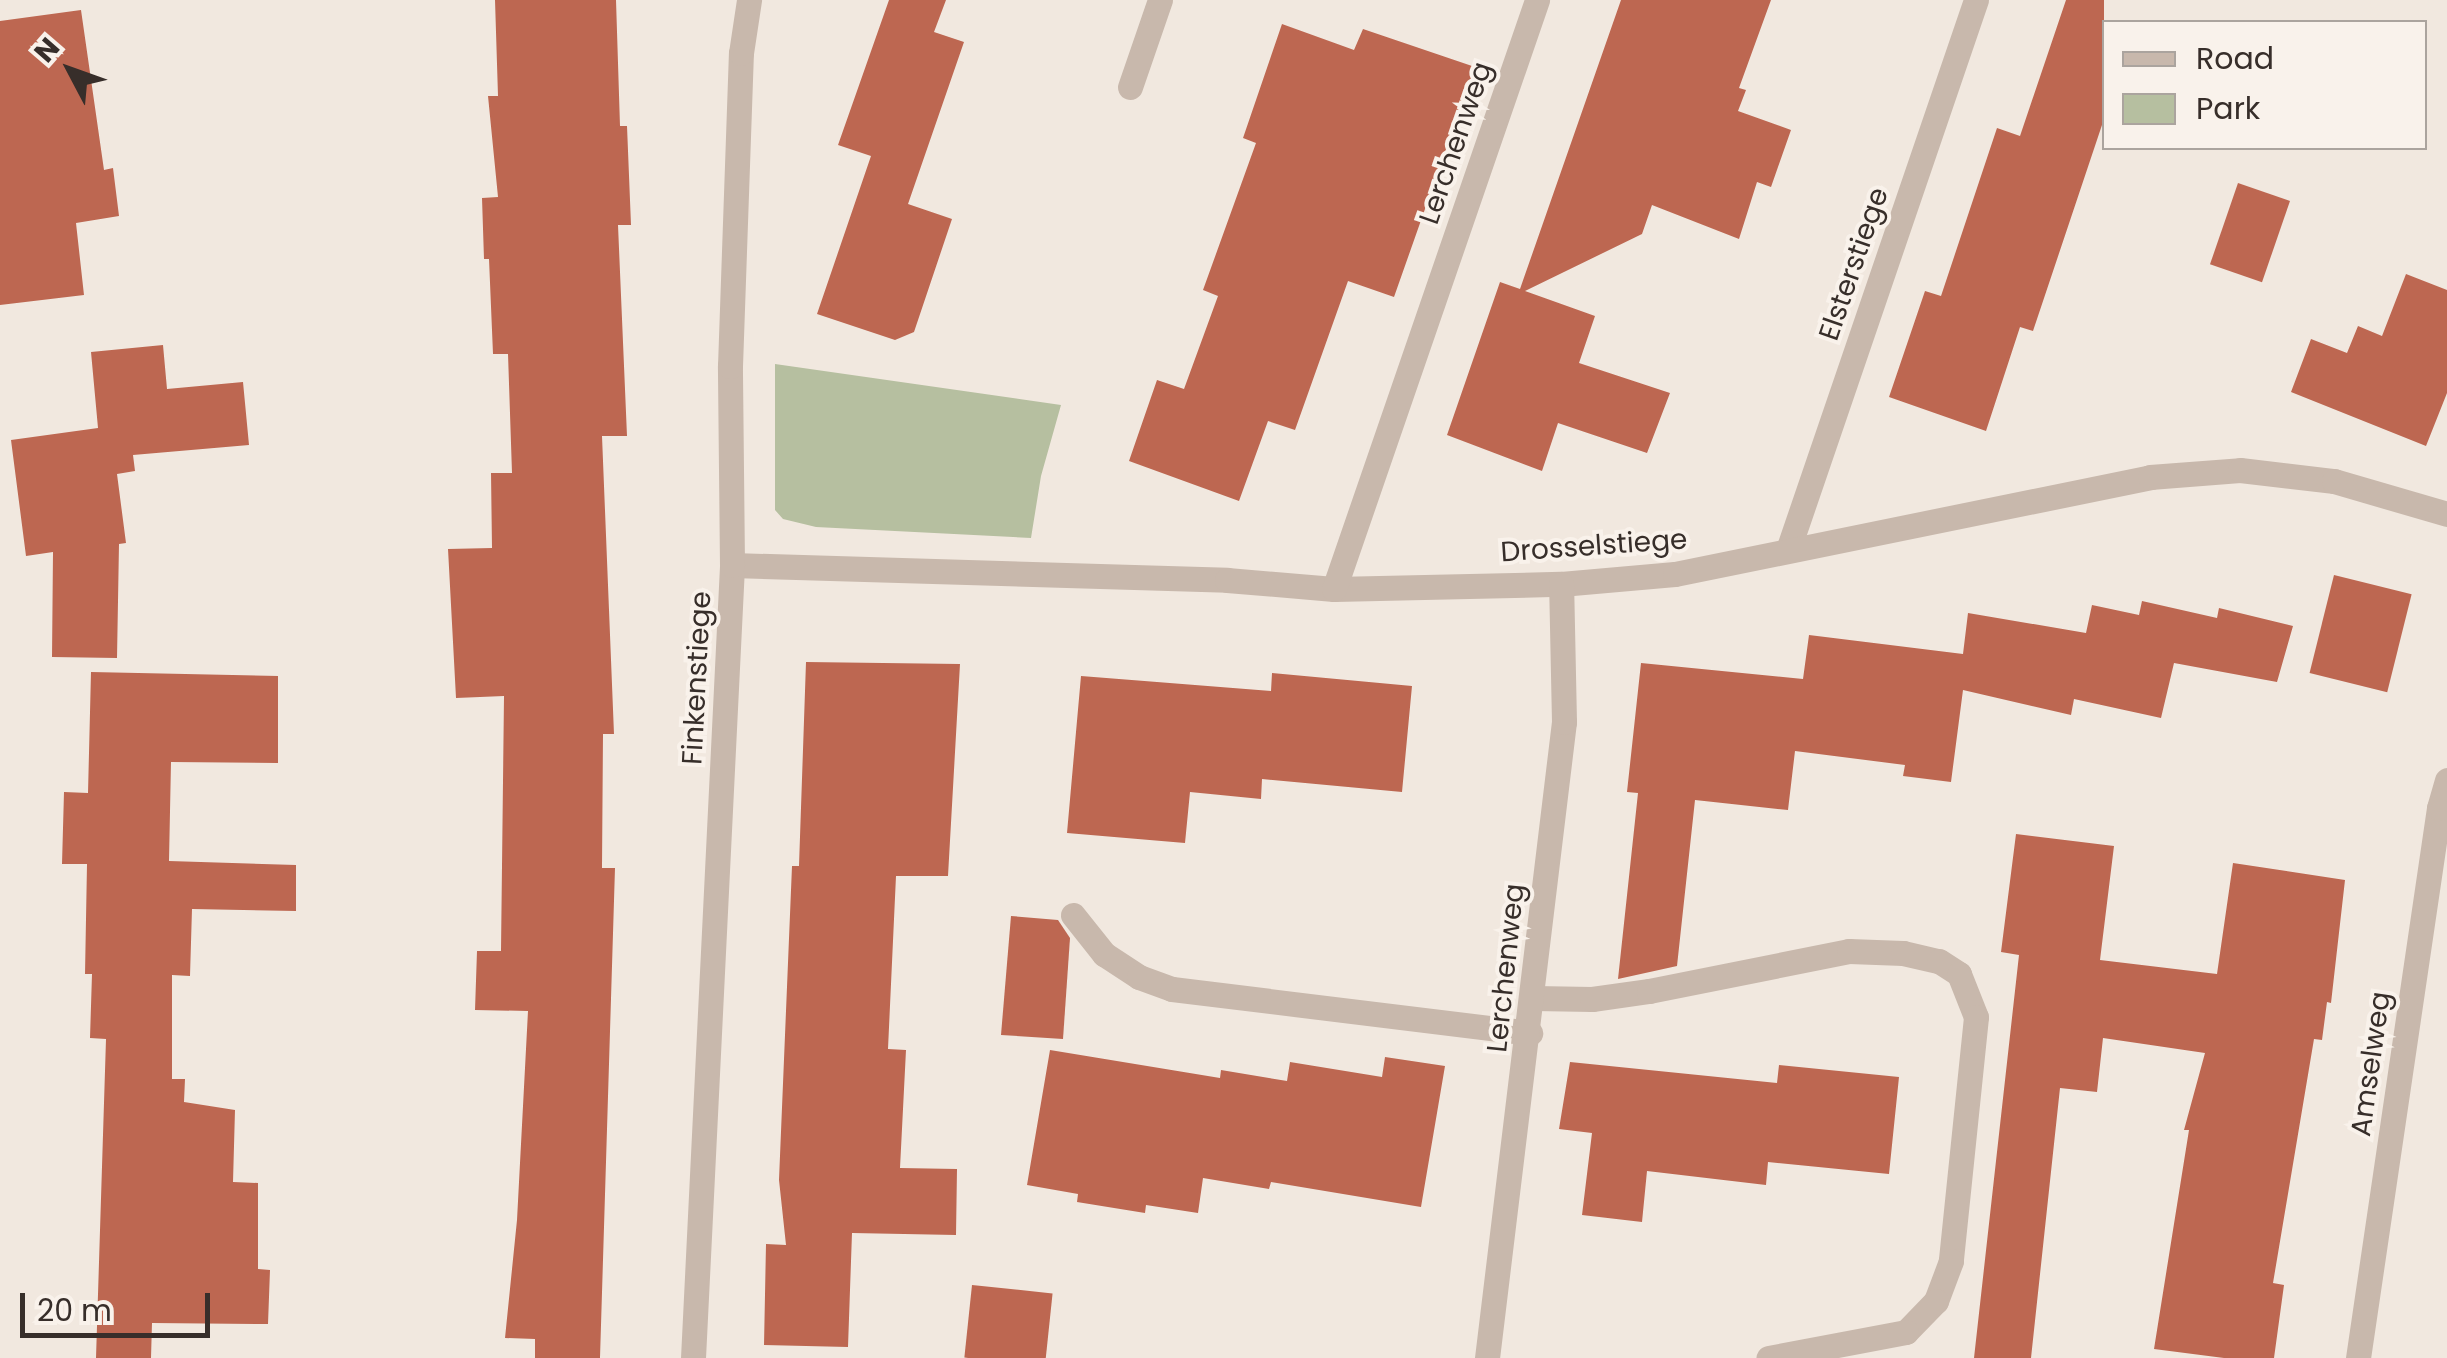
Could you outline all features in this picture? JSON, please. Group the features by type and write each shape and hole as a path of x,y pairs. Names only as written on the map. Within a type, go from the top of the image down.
{"street":[{"name":"Finkenstiege","path":"693,1358 732,565 730,366 741,53 749,0"},
{"path":"1130,87 1160,0"},
{"name":"Lerchenweg","path":"1334,589 1537,0"},
{"name":"Elsterstiege","path":"1790,547 1976,0"},
{"name":"Drosselstiege","path":"732,565 1227,580 1334,589 1561,584 1675,574 1790,547 2150,477 2240,470 2334,482 2447,514"},
{"name":"Lerchenweg","path":"1487,1358 1530,1033 1564,722 1561,584"},
{"name":"Amselweg","path":"2358,1358 2439,808 2447,780"},
{"path":"1073,914 1104,954 1140,977 1172,989 1530,1033"},
{"path":"1534,998 1592,999 1649,991 1849,950 1902,953 1939,962 1959,974 1976,1017 1951,1261 1936,1301 1906,1332 1768,1358"}],"green space":[{"path":"775,364 1061,405 1041,476 1031,538 816,527 783,519 775,510"}],"building":[{"path":"495,0 616,0 620,126 627,126 631,225 618,225 627,436 602,436 614,734 603,734 602,868 615,868 600,1358 535,1358 535,1339 505,1338 517,1220 528,1011 475,1010 477,951 501,951 504,696 456,698 448,549 492,548 491,473 512,473 508,354 493,354 489,259 484,259 482,198 498,197 488,96 498,96"},
{"path":"889,0 946,0 934,32 964,42 908,204 952,219 914,332 895,340 817,314 871,156 838,145"},
{"path":"1621,0 1771,0 1739,88 1746,90 1738,111 1791,130 1771,187 1757,182 1739,239 1652,205 1642,234 1525,291 1595,316 1579,363 1670,393 1647,453 1558,423 1542,471 1447,435 1500,282 1520,289"},
{"path":"2066,0 2104,0 2102,125 2033,331 2020,327 1986,431 1889,397 1925,291 1941,296 1997,128 2020,136"},
{"path":"81,10 104,170 113,168 119,216 76,223 84,295 0,305 0,21"},
{"path":"1282,24 1354,50 1363,29 1475,67 1394,297 1348,281 1295,430 1268,421 1239,501 1129,461 1157,380 1184,389 1218,296 1203,290 1256,143 1243,138"},
{"path":"2238,183 2290,201 2262,282 2210,264"},
{"path":"2406,274 2447,290 2447,393 2426,446 2291,392 2311,339 2347,353 2358,326 2382,336"},
{"path":"163,345 167,389 243,382 249,445 133,455 135,471 117,474 126,543 119,544 117,658 52,657 53,552 26,556 11,440 98,428 91,352"},
{"path":"2334,575 2412,594 2387,692 2310,673"},
{"path":"2142,601 2217,618 2219,608 2293,626 2277,682 2174,663 2161,718 2074,699 2071,715 1963,690 1951,782 1903,776 1905,765 1795,751 1788,810 1695,800 1677,966 1618,979 1638,793 1627,792 1641,663 1803,679 1809,635 1963,654 1968,613 2086,633 2092,605 2139,615"},
{"path":"806,662 960,664 948,876 896,876 888,1049 906,1050 900,1168 957,1169 956,1235 852,1233 848,1347 764,1345 766,1244 786,1245 779,1180 792,866 799,866"},
{"path":"91,672 278,676 278,763 171,762 169,861 296,865 296,911 192,909 190,976 172,975 172,1079 185,1079 184,1102 235,1110 233,1182 258,1183 258,1269 270,1270 268,1324 152,1323 151,1358 96,1358 106,1039 90,1038 92,974 85,974 87,864 62,864 64,792 88,793"},
{"path":"1272,673 1412,686 1402,792 1262,779 1261,799 1190,792 1185,843 1067,833 1081,676 1271,691"},
{"path":"2016,834 2114,846 2100,960 2217,974 2233,863 2345,880 2331,1003 2327,1002 2322,1040 2314,1039 2273,1283 2284,1285 2274,1358 2224,1358 2154,1349 2189,1130 2184,1130 2205,1053 2103,1038 2097,1092 2060,1088 2031,1358 1974,1358 2019,955 2001,952"},
{"path":"1011,916 1058,920 1070,938 1063,1039 1001,1035"},
{"path":"1050,1050 1220,1078 1221,1070 1287,1081 1290,1062 1382,1077 1385,1057 1445,1066 1421,1207 1271,1182 1269,1189 1203,1178 1198,1213 1146,1205 1145,1213 1077,1202 1078,1194 1027,1185"},
{"path":"1570,1062 1777,1083 1779,1065 1899,1077 1889,1174 1768,1162 1766,1185 1647,1171 1642,1222 1582,1215 1592,1133 1559,1129"},
{"path":"972,1285 1053,1293 1046,1358 964,1358"}]}
